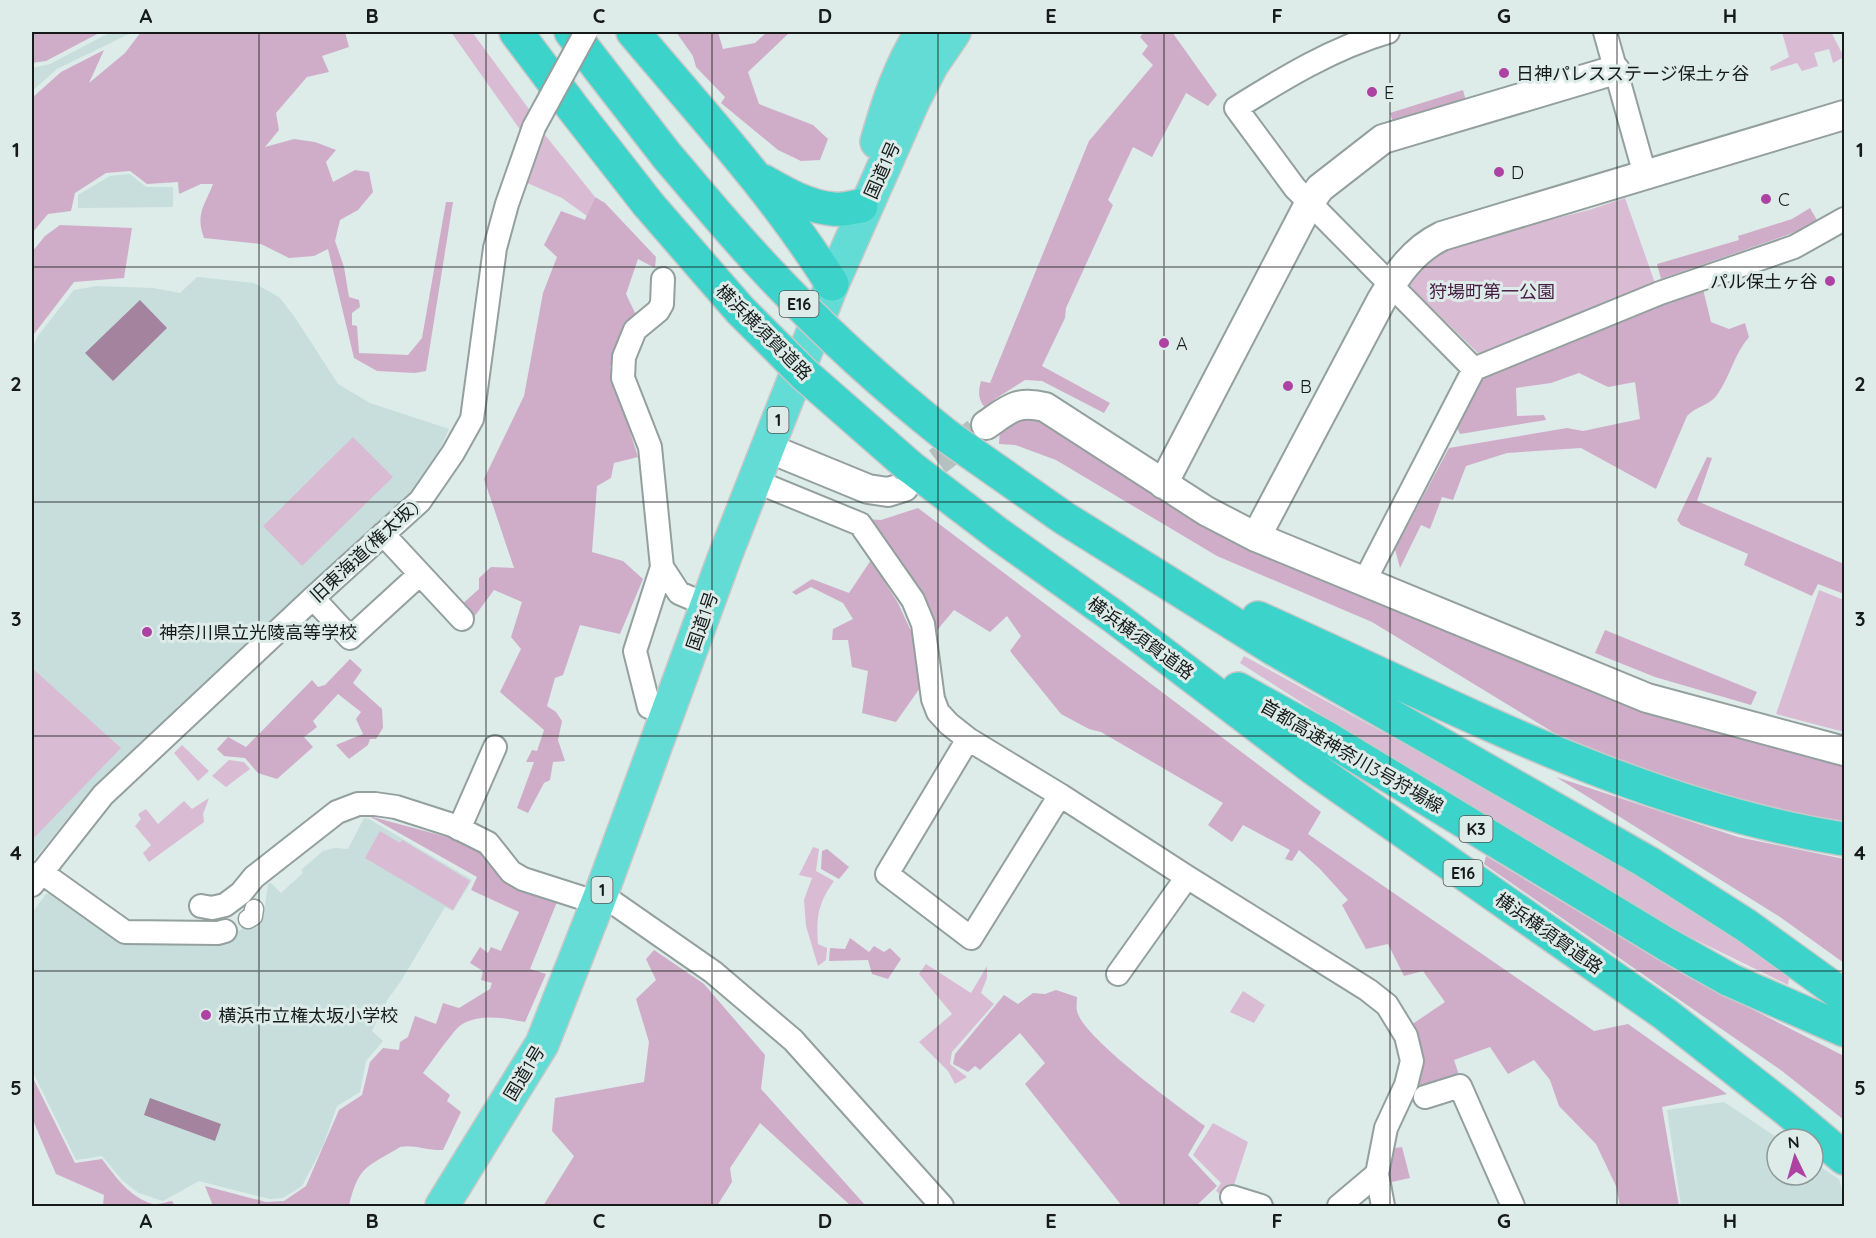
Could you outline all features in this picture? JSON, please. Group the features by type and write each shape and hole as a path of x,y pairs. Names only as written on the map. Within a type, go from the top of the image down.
{"highway":[{"name":"横浜横須賀道路","path":"516,32 648,204 740,310 906,476 998,534 1113,616 1313,768 1665,1014 1845,1158"},
{"name":"E16","path":"571,32 668,156 759,262 862,366 947,436 1064,518 1274,649 1647,862 1747,926 1837,990"},
{"path":"633,32 756,177 812,251 832,284"},
{"name":"国道1号","path":"857,219 889,99 910,50 922,32"},
{"name":"国道1号","path":"442,1206 542,1044 599,899 707,605 767,485 768,447 857,219 931,66 954,32"},
{"path":"756,177 783,193 834,209 857,219"},
{"path":"1144,567 1474,719 1577,763 1647,790 1715,810 1812,834 1845,839"},
{"name":"首都高速神奈川3号狩場線","path":"1113,616 1330,740 1666,944 1730,980 1845,1030"},
{"path":"1800,1011 1845,1022"}],"street":[{"name":"旧東海道(権太坂)","path":"36,878 103,795 420,501 453,453 472,419 495,248 507,204 534,127 586,32"},
{"path":"1388,32 1357,40 1332,52 1236,108 1295,189 1474,369"},
{"path":"1605,32 1644,175"},
{"path":"1163,484 1310,202 1320,188 1383,139 1615,70"},
{"path":"1256,537 1391,283 1410,259 1426,244 1442,236 1845,115"},
{"path":"1364,582 1474,369 1660,293 1794,247 1845,219"},
{"path":"663,279 662,304 658,311 635,330 624,357 623,378 650,447 662,567 635,651 649,707 668,714"},
{"path":"986,425 1018,405 1030,403 1045,407 1206,511 1256,537 1647,698 1845,751"},
{"path":"768,447 868,489 888,492 906,476"},
{"path":"767,485 860,524 913,600 923,624 933,699 938,712 949,724 968,739 1368,990 1387,1005 1406,1036 1412,1061 1406,1085 1386,1128 1377,1174 1383,1206"},
{"path":"383,534 462,619"},
{"path":"662,567 679,593 707,605"},
{"path":"313,598 350,638 420,574"},
{"path":"968,739 887,874 971,938 1060,795"},
{"path":"459,829 495,747"},
{"path":"201,906 212,908 225,905 241,893 253,899 337,812 358,804 375,804 422,814 488,843 511,872 523,879 599,899 713,972 793,1040 942,1206"},
{"path":"1118,974 1187,877"},
{"path":"36,878 125,932 218,933 225,930"},
{"path":"1425,1097 1460,1086 1513,1206"},
{"path":"1339,1206 1377,1174"},
{"path":"1232,1197 1261,1206"}],"shaded area":[{"path":"32,32 101,32 46,61 32,63"},
{"path":"111,32 133,32 57,69 32,91 32,68 50,64"},
{"path":"141,32 345,32 349,47 322,56 329,72 307,77 276,113 279,130 265,147 294,139 315,142 336,150 326,162 333,182 355,170 369,172 373,192 358,210 340,220 335,241 344,267 349,297 359,300 360,307 352,313 352,325 357,326 359,353 408,355 422,338 446,202 453,202 426,371 415,373 377,371 354,358 328,249 314,256 289,258 261,244 204,238 201,230 201,216 213,184 201,184 179,194 178,182 147,184 130,171 106,173 75,193 71,211 48,214 32,233 32,98 61,72 104,50 89,83 125,53"},
{"path":"676,32 718,32 723,49 755,43 767,32 790,32 748,72 759,104 813,125 828,139 820,160 801,161 778,150 721,103 725,97 696,67 693,56"},
{"path":"1144,32 1172,32 1217,95 1208,106 1186,93 1152,157 1133,147 1108,200 1113,205 1042,366 1110,403 1104,413 1042,381 1025,380 995,399 990,413 980,398 981,381 990,383 1089,141 1153,65 1142,54 1148,46 1140,37"},
{"path":"1463,90 1466,101 1393,122 1390,113"},
{"path":"130,174 146,187 173,187 173,207 78,208 78,195 110,176"},
{"path":"595,197 605,203 656,257 655,268 638,259 626,294 636,315 610,367 638,457 614,463 611,478 597,486 592,552 623,561 643,579 620,634 580,625 563,675 555,678 547,706 556,712 562,721 558,740 565,761 553,762 550,780 544,783 528,813 517,808 534,762 526,762 532,750 537,751 544,730 500,692 521,649 511,637 522,602 494,590 471,621 460,606 479,589 479,578 491,567 514,568 484,479 524,396 543,293 557,257 544,245 561,211 585,220"},
{"path":"1810,208 1818,222 1661,279 1657,264 1739,240 1738,236 1792,219"},
{"path":"60,225 132,228 124,278 74,282 34,334 32,341 32,252 45,236"},
{"name":"神奈川県立光陵高等学校","path":"197,277 254,283 279,297 338,384 370,403 449,429 435,460 412,492 103,782 69,817 32,862 32,351 37,337 74,290 97,286 153,288 180,293"},
{"path":"1703,289 1711,322 1729,329 1745,323 1749,337 1717,395 1687,416 1656,489 1581,448 1507,453 1466,466 1453,500 1442,497 1430,529 1421,525 1400,568 1395,549 1449,448 1567,428 1583,431 1640,419 1635,382 1608,387 1579,373 1551,383 1516,388 1517,416 1544,415 1546,420 1460,434 1457,428 1481,378 1668,299"},
{"path":"140,300 167,328 113,381 85,353"},
{"path":"1033,412 1134,476 1675,719 1844,765 1844,821 1772,809 1647,773 1556,734 1372,622 1217,556 1056,460 1015,445 999,444 1000,428"},
{"path":"1707,457 1712,458 1697,501 1844,564 1844,594 1818,584 1812,596 1744,565 1748,554 1681,525 1677,520"},
{"path":"918,508 1321,812 1308,834 1594,1031 1628,1024 1727,1094 1662,1107 1679,1206 1620,1206 1616,1186 1596,1144 1559,1106 1550,1080 1534,1060 1508,1074 1490,1047 1454,1060 1460,1078 1413,1092 1411,1025 1445,1002 1423,971 1404,976 1388,944 1366,949 1342,905 1348,900 1299,850 1292,861 1285,859 1290,850 1243,825 1232,842 1208,825 1223,803 1101,732 1089,729 1061,714 1010,651 1021,636 1007,616 990,632 954,610 933,635 866,519 881,520"},
{"path":"871,560 898,603 917,644 922,685 896,722 862,713 868,671 852,667 848,640 832,640 833,629 853,619 843,603 811,587 796,595 792,592 812,579 849,593"},
{"path":"1605,630 1757,692 1751,705 1655,677 1595,653"},
{"path":"350,659 362,670 353,683 382,709 383,728 376,739 370,739 368,745 349,759 336,745 363,734 356,719 361,712 338,694 313,721 317,727 304,737 313,747 277,779 258,773 245,758 224,756 217,749 228,737 246,747 312,680 318,687 325,685"},
{"path":"1556,777 1738,837 1844,859 1844,963 1780,917"},
{"path":"369,816 447,837 490,852 559,897 530,969 546,974 525,1022 492,1018 468,1021 454,1032 423,1073 450,1095 447,1101 461,1112 443,1150 400,1147 379,1159 366,1169 356,1182 349,1206 213,1206 205,1186 266,1202 284,1201 306,1186 339,1110 362,1095 370,1062 383,1048 399,1050 400,1042 408,1037 415,1016 436,1024 443,1003 459,1008 490,989 492,983 481,980 483,971 470,963 480,947 488,953 491,947 501,951 519,912 471,890 477,877"},
{"name":"横浜市立権太坂小学校","path":"364,818 472,880 453,911 445,907 388,999 372,1031 383,1041 366,1061 360,1092 337,1106 323,1146 302,1186 283,1198 270,1199 199,1181 163,1201 139,1193 123,1181 102,1156 76,1160 32,1070 32,913 46,894 52,893 119,940 228,936 263,919 268,884 271,883 281,893 303,873 301,870 323,851 335,848 348,849"},
{"path":"827,849 849,867 839,879 821,869 822,851"},
{"path":"1486,856 1677,971 1844,1056 1844,1120 1782,1071 1484,864"},
{"path":"850,938 869,952 874,946 884,952 890,948 901,959 888,979 872,974 868,960 829,961 830,948 845,949"},
{"path":"654,950 704,984 765,1055 761,1089 866,1206 851,1206 760,1123 730,1168 732,1182 717,1206 543,1206 574,1156 552,1131 555,1098 644,1082 649,1042 636,999 656,980 646,959"},
{"path":"1056,990 1077,997 1077,1011 1083,1023 1096,1038 1134,1072 1205,1126 1188,1155 1217,1186 1196,1206 1122,1206 1025,1084 1045,1063 1020,1033 980,1070 975,1066 968,1072 953,1064 955,1054 1004,995 1018,1004 1033,993 1045,994"},
{"path":"32,1076 75,1163 102,1159 124,1186 137,1197 153,1204 172,1201 175,1206 103,1206 104,1195 56,1174 32,1118"},
{"path":"150,1098 221,1124 215,1141 144,1115"},
{"path":"1724,1102 1765,1130 1765,1187 1825,1187 1825,1170 1839,1179 1844,1195 1844,1206 1681,1206 1667,1110"},
{"path":"1402,1147 1410,1178 1387,1183 1389,1149"}],"green space":[{"path":"451,32 472,32 531,112 521,131"},
{"path":"1782,32 1831,32 1844,57 1833,63 1829,49 1814,53 1818,66 1802,71 1797,63 1771,71 1770,67 1789,57"},
{"path":"545,135 595,197 587,216 562,198 525,182"},
{"name":"狩場町第一公園","path":"1625,198 1656,286 1479,354 1408,285 1426,256 1449,245 1589,210"},
{"path":"353,437 393,477 302,566 263,526"},
{"path":"1819,590 1844,600 1844,732 1776,714"},
{"path":"1244,656 1527,811 1669,895 1790,973 1788,985 1651,918 1487,821 1240,663"},
{"path":"32,668 121,748 32,840"},
{"path":"182,745 209,771 198,781 174,753"},
{"path":"229,760 244,762 250,769 226,787 212,776"},
{"path":"209,798 203,814 204,822 149,862 143,853 151,845 135,826 141,819 138,814 146,809 158,824 184,801 192,809"},
{"path":"380,831 400,843 402,840 470,881 453,910 365,858"},
{"path":"813,847 819,849 816,871 834,881 824,896 819,911 818,944 827,948 826,960 818,966 806,926 804,900 812,878 799,875"},
{"path":"926,964 971,993 987,966 987,978 981,993 994,1004 952,1052 950,1064 967,1077 955,1084 948,1071 919,1042 952,1014 919,974"},
{"path":"1243,991 1265,1005 1254,1023 1230,1012"},
{"path":"1213,1123 1248,1142 1232,1191 1224,1197 1216,1191 1221,1183 1193,1155"}],"tunnel":[{"path":"904,487 976,432"}],"place":[{"name":"日神パレスステージ保土ヶ谷","path":"1504,73"},
{"name":"E","path":"1372,92"},
{"name":"D","path":"1499,172"},
{"name":"C","path":"1766,199"},
{"name":"パル保土ヶ谷","path":"1830,281"},
{"name":"A","path":"1164,343"},
{"name":"B","path":"1288,386"},
{"name":"神奈川県立光陵高等学校","path":"147,632"},
{"name":"横浜市立権太坂小学校","path":"206,1015"}]}
